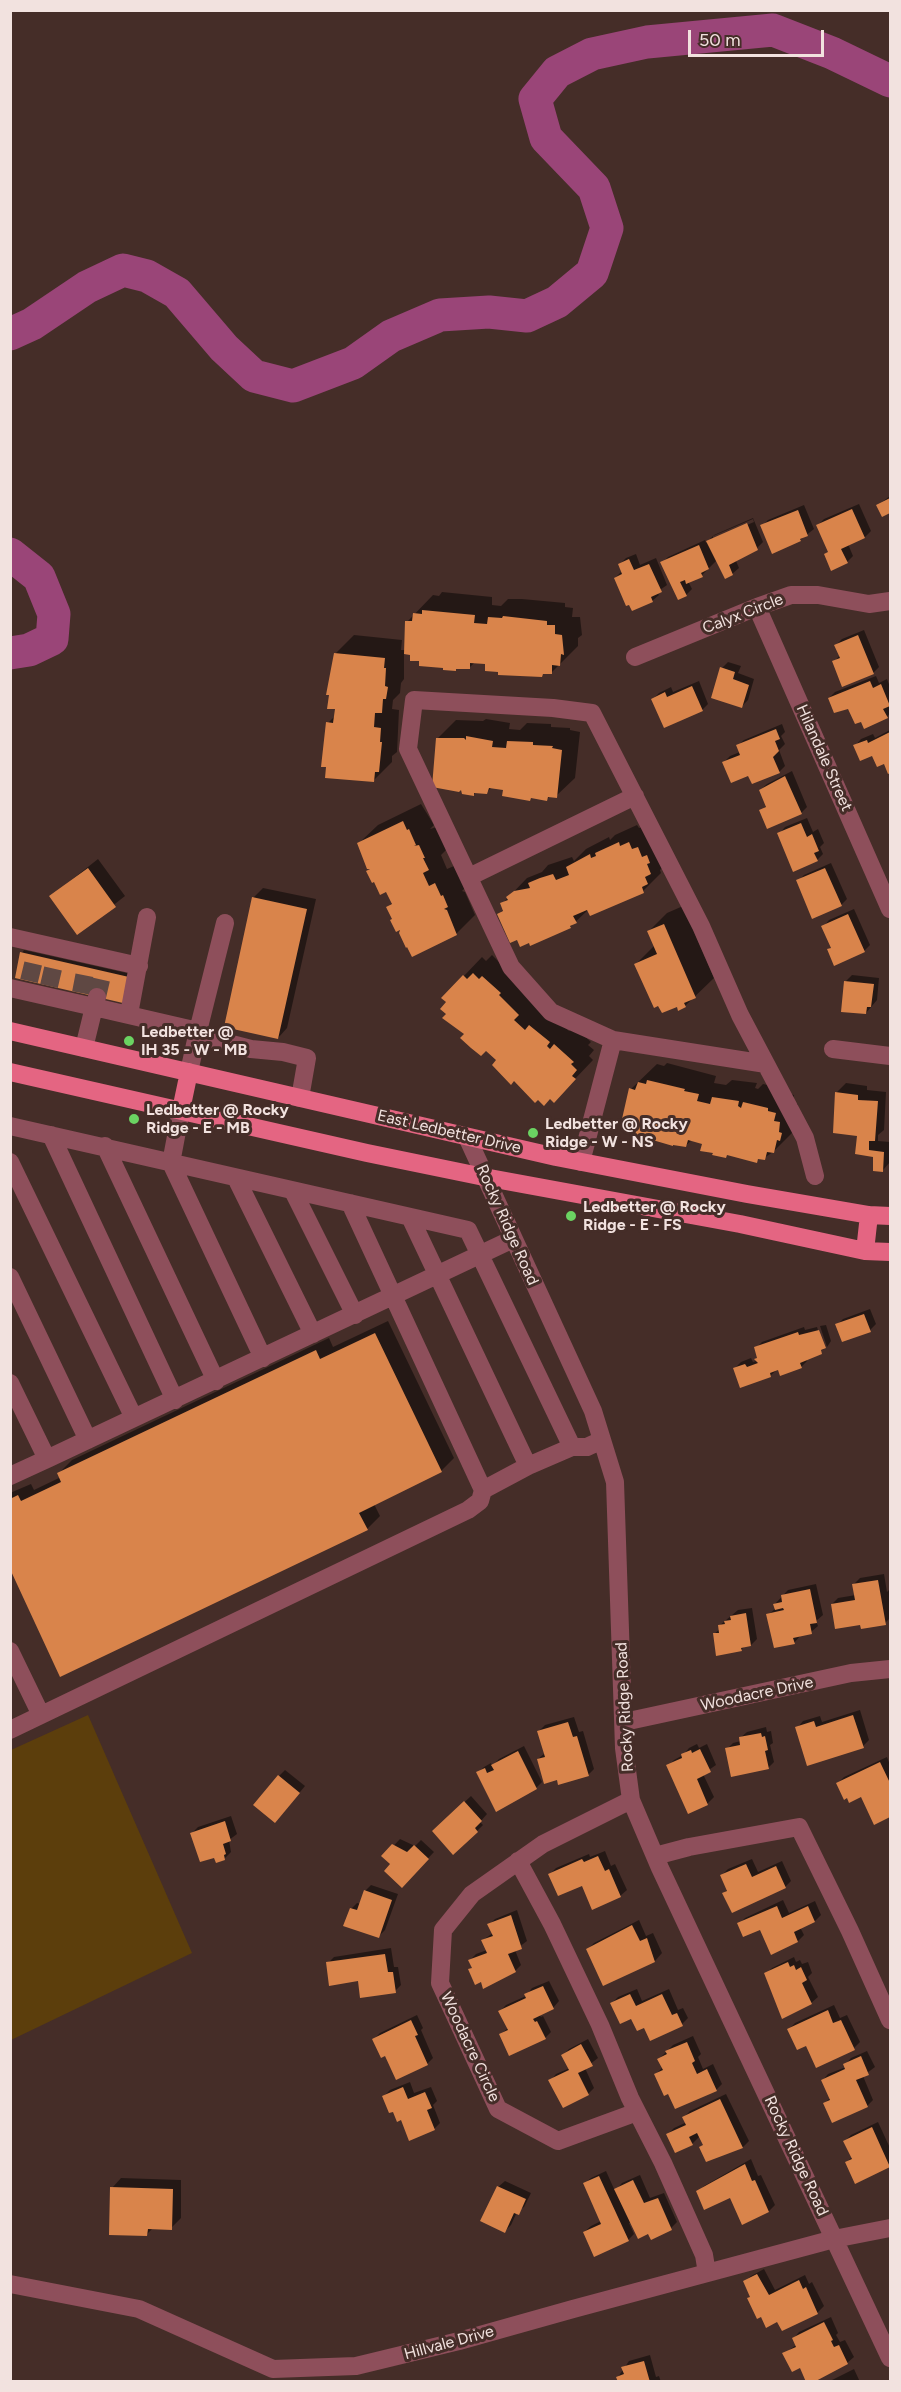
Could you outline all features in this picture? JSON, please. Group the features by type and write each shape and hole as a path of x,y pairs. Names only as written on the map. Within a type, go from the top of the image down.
{"main road":[{"name":"East Ledbetter Drive","path":"10,1031 581,1162 747,1194 869,1215 891,1216"},
{"path":"10,1071 484,1177 740,1224 865,1251 891,1252"},
{"path":"181,1110 189,1072"},
{"path":"865,1251 869,1215"}],"street":[{"name":"Calyx Circle","path":"635,657 791,595 818,595 869,604 891,601"},
{"name":"Hilandale Street","path":"757,607 891,909"},
{"path":"766,1064 613,1040 551,1012 511,968 408,749 414,700 553,708 592,713 701,926 741,1015 805,1138 815,1176"},
{"path":"469,877 635,796"},
{"path":"129,1014 147,917"},
{"path":"189,1072 225,923"},
{"path":"10,938 37,950 96,963 139,966"},
{"path":"22,987 88,1000 251,1049 283,1052 308,1058 300,1098"},
{"path":"84,1048 88,1000"},
{"path":"581,1162 613,1040"},
{"path":"833,1049 891,1056"},
{"path":"181,1110 171,1163 262,1358"},
{"path":"10,1126 468,1230 572,1447"},
{"path":"51,1135 175,1400"},
{"name":"Rocky Ridge Road","path":"466,1137 593,1411 615,1482 624,1748 632,1800 655,1856 891,2358"},
{"path":"105,1146 216,1381"},
{"path":"10,1162 134,1418"},
{"path":"236,1178 314,1334"},
{"path":"293,1191 355,1315"},
{"path":"10,1730 468,1510 480,1501 483,1490 350,1203"},
{"path":"410,1217 528,1466"},
{"path":"10,1476 216,1381 513,1239"},
{"path":"10,1277 88,1440"},
{"path":"10,1383 47,1459"},
{"path":"483,1490 528,1466 572,1447 587,1447 602,1440"},
{"path":"10,1651 41,1715"},
{"name":"Woodacre Drive","path":"624,1722 852,1673 891,1669"},
{"name":"Woodacre Circle","path":"632,1800 543,1844 472,1894 443,1930 440,1983 498,2109 558,2141 637,2112"},
{"path":"655,1856 689,1847 799,1827 891,2020"},
{"path":"519,1862 528,1876 600,2025 637,2112 692,2226 704,2255 707,2273"},
{"name":"Hillvale Drive","path":"10,2284 139,2309 273,2369 356,2366 459,2342 834,2239 891,2228"}],"shaded area":[{"path":"88,1715 192,1953 11,2040 11,1750"}],"building":[{"path":"890,498 890,513 882,517 876,505"},
{"path":"852,509 865,538 841,549 848,563 831,571 824,554 828,552 816,525"},
{"path":"798,510 808,536 772,554 760,525"},
{"path":"747,523 758,550 729,565 733,575 725,579 706,541"},
{"path":"699,545 709,569 701,573 703,577 686,584 685,580 680,582 687,596 678,600 660,562"},
{"path":"629,559 634,570 649,564 662,592 651,597 653,602 632,611 629,605 626,606 614,578 622,574 618,564"},
{"path":"422,610 475,615 474,623 487,624 488,617 502,618 503,616 547,621 547,625 555,625 555,634 562,635 564,655 561,654 560,666 552,665 552,674 543,674 542,677 498,675 498,672 485,671 485,664 470,663 470,669 456,669 456,671 419,666 419,661 410,661 410,655 404,654 405,621 412,621 413,613 422,614"},
{"path":"858,635 874,674 842,687 832,661 840,658 834,645"},
{"path":"334,653 385,658 385,686 388,687 386,699 383,699 382,713 375,713 374,727 381,728 380,742 382,742 379,772 375,772 374,782 325,778 326,767 321,767 326,722 333,723 335,709 327,709 329,695 326,695"},
{"path":"720,667 735,672 733,679 749,685 742,708 711,698"},
{"path":"870,681 873,688 881,684 890,706 883,709 888,718 864,729 861,722 855,724 848,709 834,713 828,698"},
{"path":"692,686 703,711 664,728 651,699 665,692 667,697"},
{"path":"776,729 780,739 775,741 779,751 773,757 780,773 752,784 748,776 731,783 722,762 740,755 736,745"},
{"path":"890,732 890,773 888,774 884,764 877,767 872,756 860,761 853,745 867,740 868,743"},
{"path":"466,736 493,741 492,747 506,748 507,741 533,742 533,745 553,746 552,748 562,750 557,798 548,797 547,801 531,798 530,801 502,796 503,790 489,788 487,794 474,793 474,796 462,794 461,790 459,792 432,787 436,738 464,738 466,740"},
{"path":"785,776 802,814 767,829 759,810 766,807 759,790"},
{"path":"403,821 407,830 409,829 416,845 414,846 419,845 425,858 423,858 429,870 423,873 429,886 435,883 441,896 443,895 448,907 444,909 447,910 457,935 412,957 399,933 400,930 396,932 390,920 392,919 386,907 392,904 386,892 380,895 374,882 372,883 366,871 370,869 367,869 357,843"},
{"path":"801,823 807,837 812,834 819,851 814,853 818,861 793,872 777,833"},
{"path":"619,842 620,846 629,842 632,849 638,847 642,857 647,855 650,863 647,864 651,874 645,877 648,884 642,887 644,893 590,916 587,910 573,916 577,923 570,926 571,928 530,946 529,943 520,947 517,940 510,943 497,914 503,911 500,903 508,900 506,897 514,891 530,888 528,883 540,878 553,874 556,880 569,875 566,867 590,854 591,858 596,856 595,853"},
{"path":"88,868 116,907 77,935 49,896"},
{"path":"825,868 842,906 812,919 796,880"},
{"path":"252,897 307,909 278,1039 224,1027"},
{"path":"848,914 865,952 834,966 827,949 831,948 821,926"},
{"path":"664,924 696,998 684,1003 686,1007 678,1011 677,1007 662,1013 658,1006 654,1008 634,964 657,954 647,931"},
{"path":"20,952 129,977 123,1003 15,978"},
{"path":"473,973 479,979 482,976 501,993 499,995 519,1015 514,1020 525,1030 529,1025 550,1042 547,1046 550,1049 554,1044 574,1062 571,1064 577,1070 572,1076 576,1079 554,1103 550,1099 544,1106 538,1100 535,1103 514,1081 511,1085 492,1065 496,1060 486,1051 481,1056 460,1038 464,1034 442,1018 446,1014 440,1009 446,1002 441,998 463,975 467,979"},
{"path":"844,981 874,984 871,1007 867,1007 866,1014 841,1012"},
{"path":"647,1080 699,1094 697,1101 710,1104 712,1097 739,1101 738,1106 741,1108 743,1102 768,1108 768,1111 776,1113 774,1121 780,1122 779,1132 782,1133 780,1141 777,1140 774,1153 767,1152 765,1160 758,1159 757,1163 700,1151 702,1144 688,1140 686,1147 673,1146 639,1136 637,1139 633,1137 634,1134 626,1128 629,1121 622,1119 629,1088 635,1090 638,1082 646,1084"},
{"path":"835,1092 858,1095 858,1100 878,1101 875,1141 869,1141 869,1150 884,1152 883,1172 873,1171 873,1157 855,1154 857,1136 833,1133"},
{"path":"864,1314 871,1332 842,1342 835,1324"},
{"path":"819,1330 826,1348 821,1350 822,1354 800,1363 802,1368 780,1376 778,1370 770,1373 771,1377 740,1388 733,1368 758,1363 754,1359 757,1358 754,1347 798,1332 799,1335"},
{"path":"375,1333 442,1472 359,1513 368,1530 60,1677 10,1569 10,1499 18,1495 21,1501 61,1482 57,1473 316,1350 320,1359"},
{"path":"878,1580 886,1625 861,1629 860,1625 835,1629 831,1604 855,1600 852,1584"},
{"path":"810,1589 817,1623 810,1624 812,1634 793,1638 795,1644 774,1648 766,1614 784,1610 783,1608 775,1610 773,1604 782,1602 781,1595"},
{"path":"746,1613 751,1646 741,1648 742,1651 716,1656 713,1633 719,1633 718,1625 731,1620 730,1616"},
{"path":"853,1715 864,1748 807,1766 795,1727 814,1721 816,1727"},
{"path":"568,1722 573,1737 577,1736 589,1776 558,1785 557,1780 544,1784 537,1759 545,1757 537,1731"},
{"path":"761,1733 762,1737 765,1736 768,1750 765,1751 769,1769 731,1777 725,1748 740,1745 739,1737"},
{"path":"700,1749 711,1772 697,1779 708,1805 688,1814 666,1765 682,1758 681,1754 691,1750 692,1753"},
{"path":"518,1751 537,1789 496,1812 476,1772 485,1768 487,1773 494,1770 491,1765"},
{"path":"880,1762 890,1783 890,1817 874,1825 861,1797 849,1803 847,1798 844,1800 836,1783"},
{"path":"278,1775 300,1793 275,1823 253,1805"},
{"path":"464,1801 482,1821 475,1828 478,1832 453,1855 432,1831"},
{"path":"225,1821 231,1841 223,1844 225,1860 216,1863 214,1858 200,1862 190,1833"},
{"path":"392,1844 407,1852 414,1845 429,1859 402,1888 384,1871 390,1864 381,1856"},
{"path":"598,1856 605,1871 609,1869 621,1897 592,1910 582,1886 558,1896 548,1874 582,1859 584,1862"},
{"path":"746,1864 752,1877 776,1866 786,1888 732,1913 722,1893 727,1891 720,1875"},
{"path":"364,1890 392,1900 379,1938 343,1926 350,1908 357,1910"},
{"path":"777,1906 782,1918 808,1906 815,1922 794,1932 798,1942 771,1955 760,1930 743,1937 737,1923"},
{"path":"511,1915 522,1949 508,1954 516,1972 483,1989 481,1982 475,1985 468,1969 472,1968 468,1960 487,1953 481,1940 493,1936 487,1924"},
{"path":"632,1925 640,1941 647,1938 655,1962 603,1986 586,1949"},
{"path":"385,1954 388,1972 393,1972 396,1993 360,1998 358,1981 329,1986 326,1962"},
{"path":"788,1962 790,1967 794,1965 796,1970 801,1967 807,1980 802,1983 812,2004 782,2019 764,1973"},
{"path":"543,1986 554,2009 533,2019 537,2021 546,2039 509,2056 499,2034 508,2030 498,2011 526,1998 524,1994"},
{"path":"630,1994 636,2006 662,1994 672,2015 677,2013 683,2026 650,2041 644,2028 637,2031 631,2019 620,2024 610,2003"},
{"path":"828,2010 833,2023 841,2020 855,2050 816,2068 806,2046 797,2050 787,2029"},
{"path":"411,2020 418,2035 415,2036 428,2065 396,2080 385,2056 381,2058 372,2039"},
{"path":"687,2042 695,2061 692,2063 697,2074 707,2069 717,2091 675,2109 668,2094 664,2096 654,2074 663,2070 657,2059 667,2054 665,2051"},
{"path":"581,2044 593,2066 578,2073 589,2095 563,2108 548,2080 569,2070 561,2055"},
{"path":"861,2056 869,2075 856,2080 868,2107 832,2123 823,2103 830,2100 821,2080 845,2069 843,2064"},
{"path":"403,2087 408,2099 425,2092 432,2108 427,2110 435,2130 409,2141 401,2120 397,2122 393,2112 389,2113 382,2096"},
{"path":"720,2099 743,2148 706,2162 699,2147 703,2145 697,2133 689,2137 693,2145 675,2153 666,2134 686,2125 682,2117"},
{"path":"872,2127 890,2167 855,2184 845,2162 852,2159 843,2141"},
{"path":"745,2164 769,2212 742,2225 730,2198 704,2210 696,2191"},
{"path":"599,2176 629,2241 594,2257 583,2232 601,2224 583,2183"},
{"path":"633,2180 644,2203 658,2198 672,2230 651,2240 648,2234 638,2239 614,2189"},
{"path":"497,2186 526,2199 519,2215 514,2213 505,2233 480,2221"},
{"path":"110,2187 173,2189 172,2230 148,2229 147,2236 109,2235"},
{"path":"757,2274 769,2295 799,2280 803,2289 806,2287 818,2314 782,2331 777,2322 766,2328 761,2317 757,2319 747,2298 750,2297 743,2281"},
{"path":"824,2322 834,2347 839,2345 848,2364 814,2382 806,2382 800,2368 792,2372 782,2353 796,2347 792,2338"},
{"path":"644,2361 650,2382 618,2382 616,2377 624,2374 621,2367"}],"waterway":[{"path":"10,334 32,324 87,287 123,270 147,276 177,293 224,348 254,376 293,386 353,363 391,336 440,315 489,312 527,316 557,302 592,273 607,228 594,188 546,138 535,99 557,72 592,54 647,42 773,30 832,53 890,81"},
{"path":"10,554 39,577 54,614 52,639 29,650 10,653"}],"tunnel":[{"path":"29,981 35,956"},
{"path":"49,986 55,960"},
{"path":"81,993 86,967"},
{"path":"97,997 103,971"}],"place":[{"name":"Ledbetter @ IH 35 - W - MB","path":"129,1041"},
{"name":"Ledbetter @ Rocky Ridge - E - MB","path":"134,1119"},
{"name":"Ledbetter @ Rocky Ridge - W - NS","path":"533,1133"},
{"name":"Ledbetter @ Rocky Ridge - E - FS","path":"571,1216"}]}
